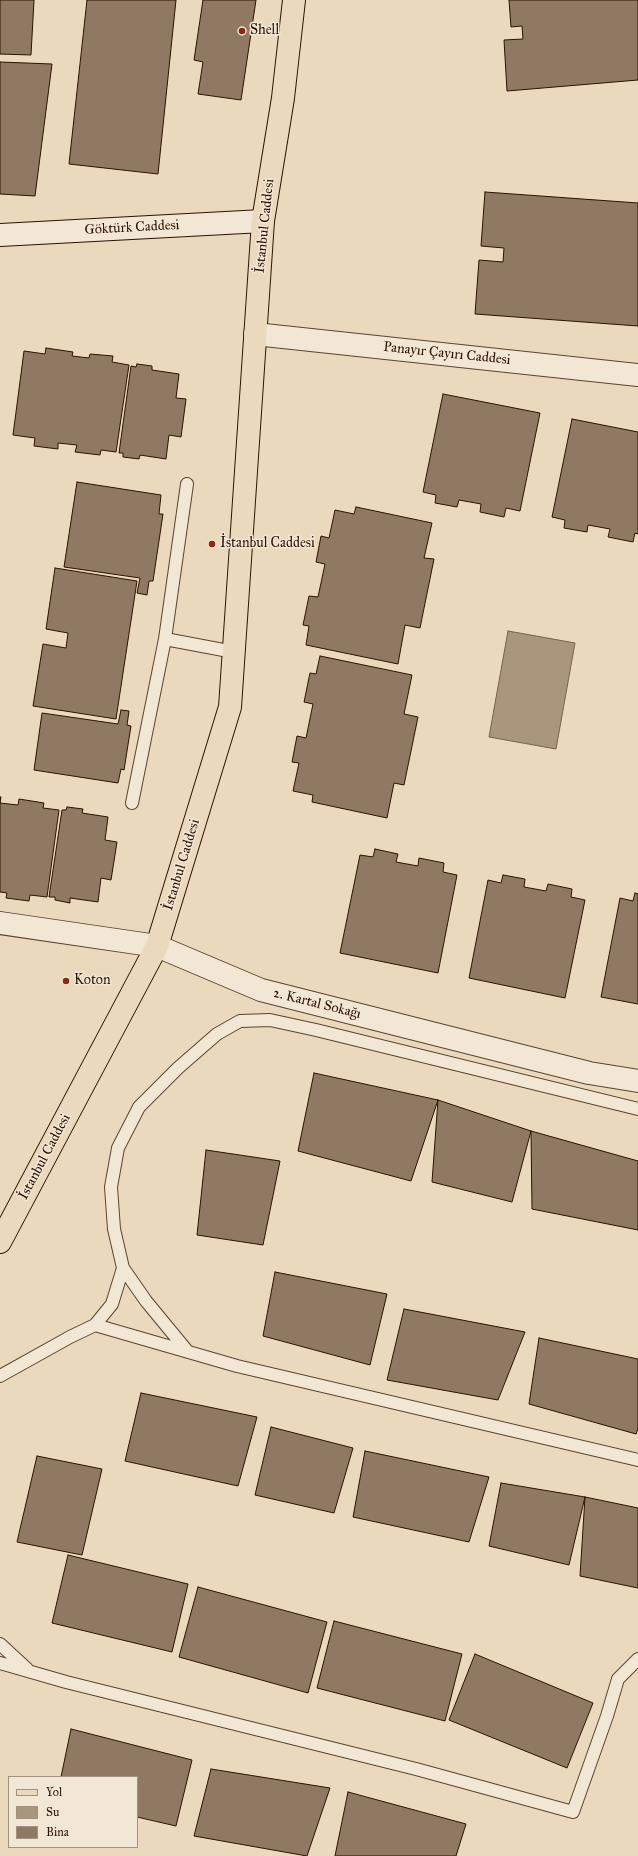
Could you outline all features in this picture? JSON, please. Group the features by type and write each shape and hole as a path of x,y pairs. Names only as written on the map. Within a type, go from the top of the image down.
{"main road":[{"name":"İstanbul Caddesi","path":"0,1242 158,946 230,707 263,221 283,98 294,0"}],"street":[{"name":"Göktürk Caddesi","path":"0,235 263,221"},
{"name":"Panayır Çayırı Caddesi","path":"255,334 638,375"},
{"name":"2. Kartal Sokağı","path":"0,923 158,946 261,990 589,1073 638,1081"}],"lane":[{"path":"132,803 165,639 187,484"},
{"path":"165,639 234,652"},
{"path":"188,1352 146,1301 123,1268 114,1229 111,1187 118,1148 139,1107 178,1068 217,1034 240,1021 270,1020 309,1028 638,1109"},
{"path":"0,1376 70,1337 95,1325 112,1304 123,1268"},
{"path":"95,1325 244,1368 638,1460"},
{"path":"0,1644 29,1672"},
{"path":"0,1663 29,1672 416,1769 573,1812 607,1716 618,1679 638,1659"}],"water":[{"path":"508,631 575,643 556,749 489,737"}],"building":[{"path":"0,0 34,0 31,55 0,54"},
{"path":"87,0 176,0 158,174 69,164"},
{"path":"203,0 256,0 241,100 198,94 203,62 194,60"},
{"path":"509,0 638,0 638,80 507,91 504,40 523,39 522,26 511,27"},
{"path":"0,62 52,64 35,196 0,194"},
{"path":"485,192 638,203 638,326 475,314 479,260 503,262 504,248 481,246"},
{"path":"46,348 73,352 72,356 89,358 90,354 113,356 112,362 129,365 116,452 101,450 100,455 75,452 77,445 58,443 58,449 34,446 35,438 13,435 24,351 45,354"},
{"path":"137,364 152,366 152,370 179,374 176,398 186,399 181,437 169,435 166,459 140,455 139,459 123,457 123,453 119,453 131,366 136,367"},
{"path":"443,394 540,413 520,511 506,508 504,517 480,512 481,504 459,500 457,507 435,503 436,495 423,492"},
{"path":"572,419 638,432 638,534 635,533 633,542 608,537 610,529 588,525 587,532 564,528 565,520 552,517"},
{"path":"77,482 161,495 159,514 163,514 153,581 149,581 147,595 137,593 140,578 64,567"},
{"path":"356,507 432,523 424,558 434,559 420,628 405,625 398,664 306,645 309,626 303,625 309,596 318,597 325,564 316,562 321,536 329,538 335,510 354,514"},
{"path":"55,568 137,581 116,719 33,706 43,644 66,648 68,633 46,629"},
{"path":"320,656 412,675 404,714 418,717 404,785 394,783 387,818 312,802 313,795 293,791 299,763 292,762 297,736 306,738 313,704 304,702 310,673 316,674"},
{"path":"121,710 129,711 127,725 131,726 124,770 121,769 118,783 34,770 42,713 118,724"},
{"path":"19,799 44,803 43,808 59,810 47,897 30,895 29,901 6,898 7,893 0,892 0,803 18,805"},
{"path":"67,807 83,809 82,813 108,817 105,840 117,842 111,880 101,878 98,902 70,898 70,903 55,900 55,897 49,897 62,810 66,810"},
{"path":"375,849 398,854 396,862 418,866 419,858 444,863 443,872 457,875 438,973 340,953 360,855 373,857"},
{"path":"503,875 525,879 524,887 546,891 548,884 572,889 571,897 585,900 565,998 469,978 488,880 501,883"},
{"path":"635,893 638,894 638,1004 601,997 620,898 633,901"},
{"path":"314,1073 438,1100 411,1181 298,1151"},
{"path":"438,1100 531,1131 512,1202 432,1182"},
{"path":"531,1131 638,1161 638,1230 532,1209"},
{"path":"206,1150 280,1161 263,1245 197,1235"},
{"path":"275,1272 387,1294 370,1365 263,1336"},
{"path":"404,1309 525,1332 498,1400 387,1380"},
{"path":"539,1338 638,1359 638,1429 636,1434 529,1404"},
{"path":"141,1393 257,1417 238,1486 125,1461"},
{"path":"271,1427 353,1448 334,1513 255,1495"},
{"path":"365,1451 489,1477 469,1542 353,1517"},
{"path":"37,1456 102,1469 82,1555 17,1542"},
{"path":"501,1483 585,1497 569,1565 489,1546"},
{"path":"585,1497 638,1508 638,1588 580,1576"},
{"path":"68,1555 188,1584 172,1652 52,1623"},
{"path":"198,1587 327,1622 308,1693 179,1657"},
{"path":"334,1621 462,1654 445,1721 317,1688"},
{"path":"475,1654 593,1703 567,1768 449,1720"},
{"path":"71,1729 192,1760 176,1826 138,1817 138,1776 61,1776"},
{"path":"211,1769 330,1788 307,1856 194,1836"},
{"path":"348,1792 466,1824 456,1856 335,1856"}],"place":[{"name":"Shell","path":"242,31"},
{"name":"İstanbul Caddesi","path":"212,544"},
{"name":"Koton","path":"66,981"}]}
